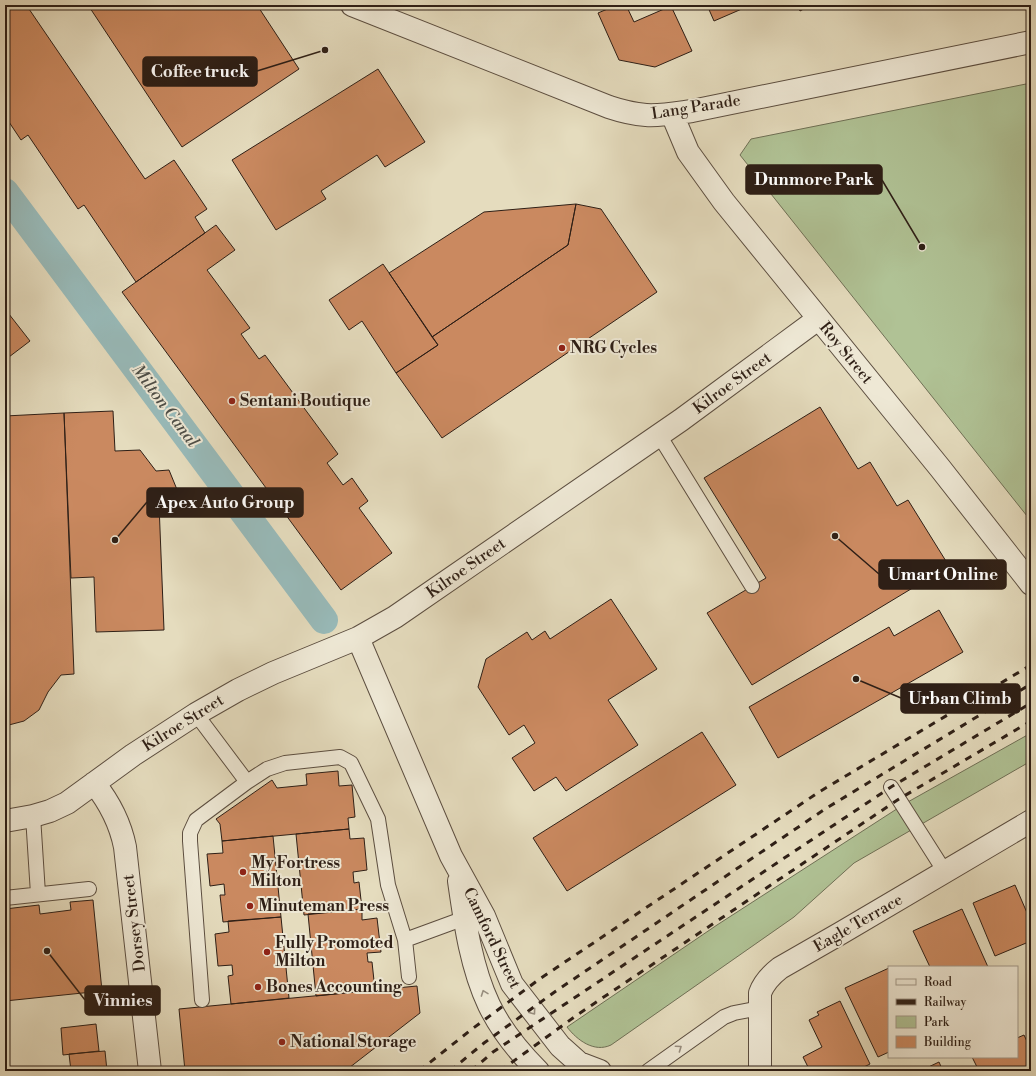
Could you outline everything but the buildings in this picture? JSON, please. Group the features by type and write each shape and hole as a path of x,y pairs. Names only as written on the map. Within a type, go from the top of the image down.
{"street":[{"name":"Lang Parade","path":"352,5 609,107 629,113 647,116 672,114 1031,42"},
{"name":"Roy Street","path":"672,114 688,152 724,202 940,468 1031,584"},
{"name":"Kilroe Street","path":"5,821 50,811 67,803 133,755 196,714 238,690 273,673 358,638 395,617 681,420 818,319"},
{"name":"Camford Street","path":"358,638 456,866 484,916 512,984 560,1046 579,1063 600,1071"},
{"name":"Dorsey Street","path":"94,783 107,799 114,812 122,832 125,847 150,1071"},
{"name":"Eagle Terrace","path":"760,1071 760,994 769,977 775,972 1031,821"},
{"name":"Camford Street","path":"456,866 470,948 488,1004 508,1035 528,1061 538,1071"}],"lane":[{"path":"659,435 752,586"},
{"path":"196,714 247,782"},
{"path":"202,1000 190,833 196,820 247,782 267,769 285,763 340,757 351,763 378,819 388,885 405,940 409,977"},
{"path":"891,787 946,872"},
{"path":"32,816 38,894"},
{"path":"5,898 88,889"},
{"path":"405,940 465,918"},
{"path":"648,1071 724,1017 734,1013 760,1008"}],"green space":[{"path":"1031,83 1031,521 740,155 751,139"},
{"path":"1031,733 1031,761 854,863 794,917 611,1045 598,1047 586,1044 567,1027 717,925 906,803"}],"waterway":[{"name":"Milton Canal","path":"5,192 324,620"}],"railway":[{"path":"419,1071 472,1029 541,978 819,792 1031,665"},
{"path":"450,1071 484,1043 556,991 825,809 1031,684"},
{"path":"471,1071 493,1052 891,787 1031,703"},
{"path":"500,1071 577,1015 899,799 1031,721"}],"place":[{"name":"Coffee truck","path":"325,50"},
{"name":"Dunmore Park","path":"922,247"},
{"name":"NRG Cycles","path":"562,348"},
{"name":"Sentani Boutique","path":"232,401"},
{"name":"Umart Online","path":"835,536"},
{"name":"Apex Auto Group","path":"115,540"},
{"name":"Urban Climb","path":"856,679"},
{"name":"My Fortress Milton","path":"243,872"},
{"name":"Minuteman Press","path":"250,906"},
{"name":"Vinnies","path":"47,951"},
{"name":"Fully Promoted Milton","path":"267,952"},
{"name":"Bones Accounting","path":"258,987"},
{"name":"National Storage","path":"282,1042"}]}
